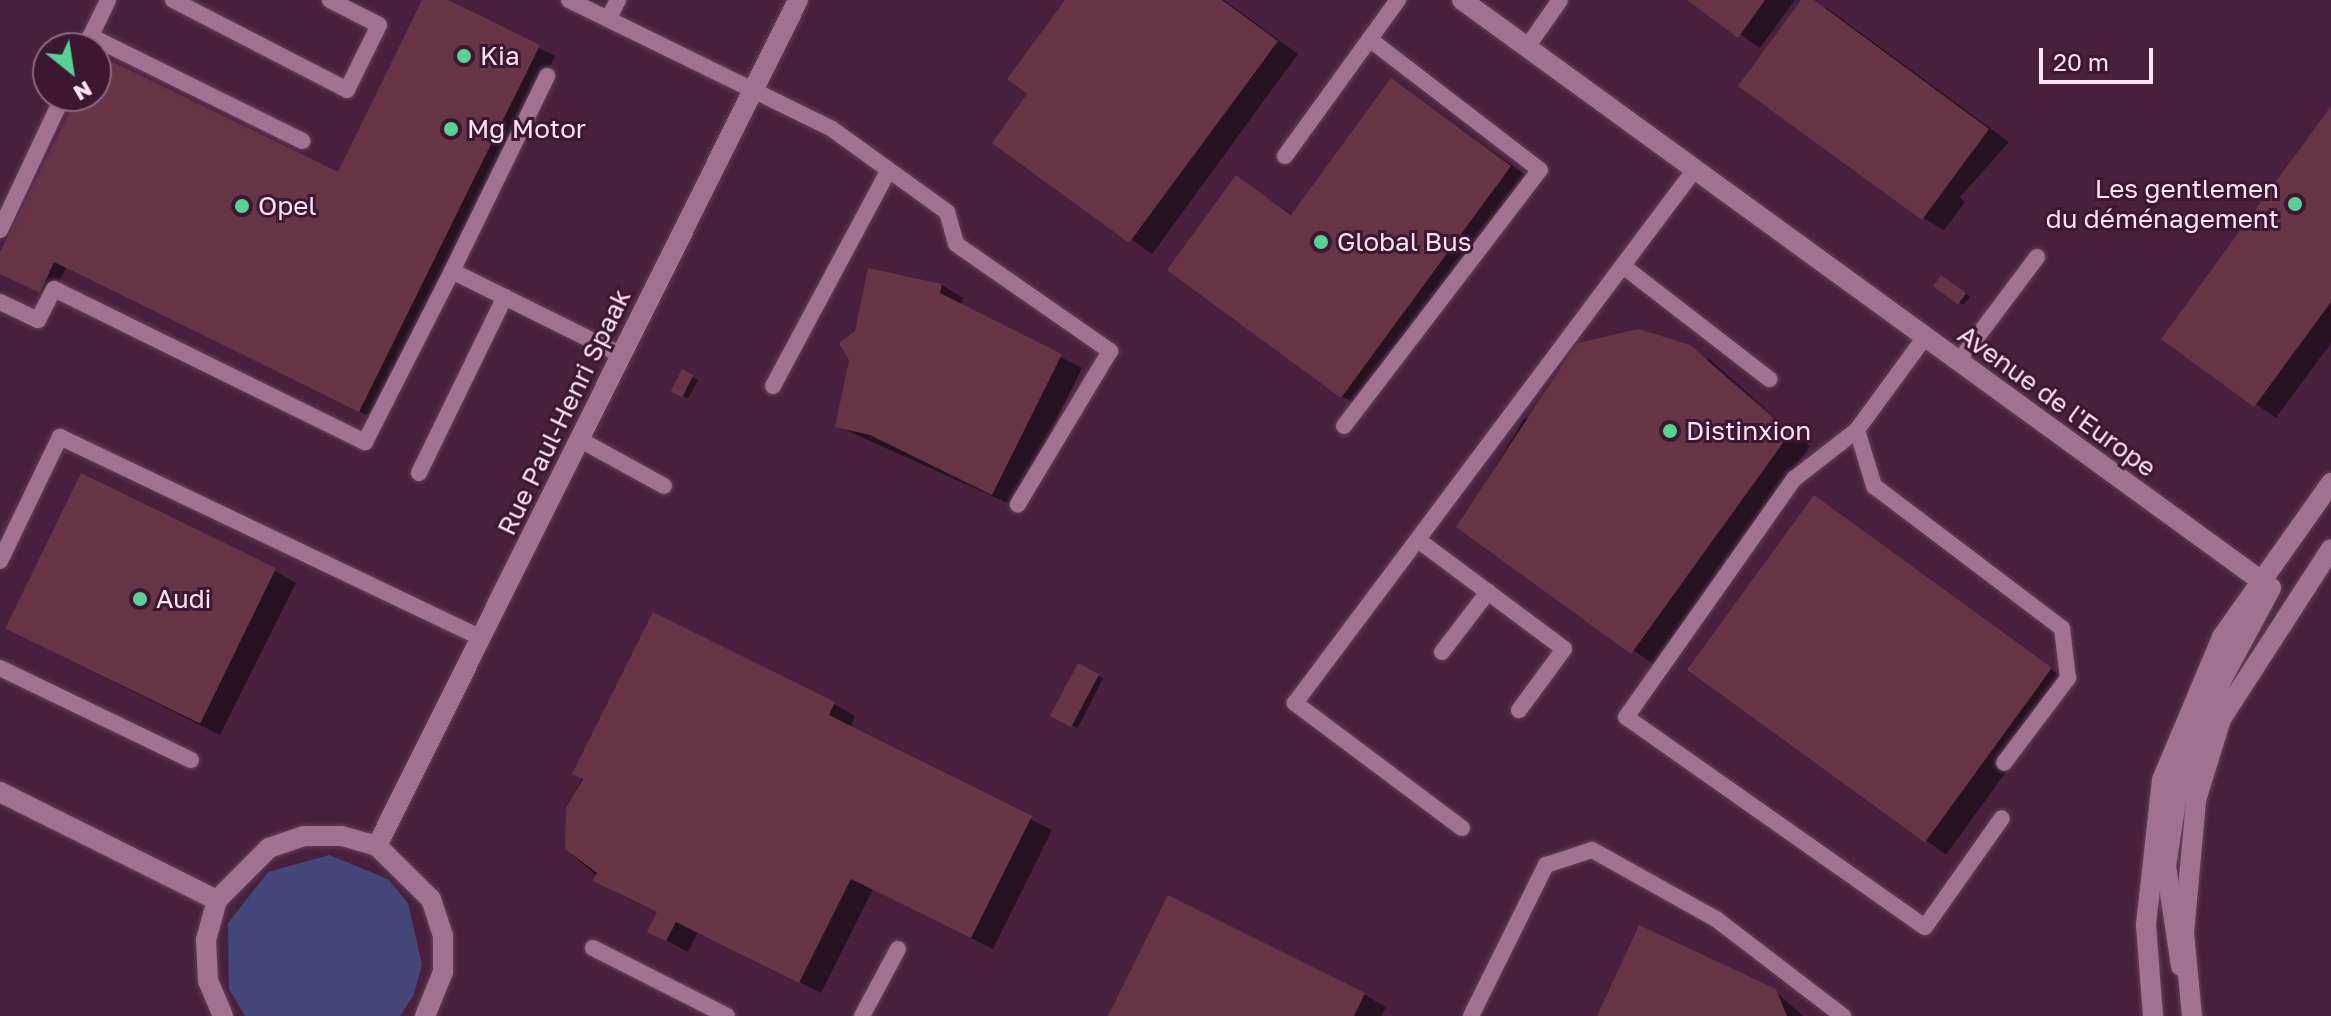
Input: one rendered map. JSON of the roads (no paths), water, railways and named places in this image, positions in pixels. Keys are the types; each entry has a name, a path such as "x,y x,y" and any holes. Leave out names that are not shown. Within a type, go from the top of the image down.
{"street":[{"name":"Rue Paul-Henri Spaak","path":"377,846 798,0"},
{"name":"Avenue de l'Europe","path":"1462,0 2259,579"},
{"path":"2153,1016 2146,925 2162,780 2222,637 2259,579 2331,483"},
{"path":"2190,1007 2188,864 2196,800 2221,719 2331,549"},
{"path":"2190,1007 2166,866 2177,795 2222,679 2265,610 2271,588 2259,579"},
{"path":"0,792 217,900"},
{"path":"223,1016 208,981 206,940 217,900 239,870 281,844 342,836 377,846 408,869 431,899 443,935 443,972 435,1013"}],"lane":[{"path":"93,32 108,0"},
{"path":"173,0 347,90 379,25 330,0"},
{"path":"569,0 832,129 947,212 956,244 1110,351 1018,504"},
{"path":"608,19 618,0"},
{"path":"1285,156 1398,0"},
{"path":"1527,47 1560,0"},
{"path":"1344,426 1540,170 1369,39"},
{"path":"112,53 302,141"},
{"path":"0,302 38,320 54,289 365,442 547,76"},
{"path":"0,230 55,112"},
{"path":"1462,828 1295,703 1695,169"},
{"path":"773,386 889,170"},
{"path":"1959,361 2037,257"},
{"path":"1623,266 1769,379"},
{"path":"452,271 621,355"},
{"path":"419,473 505,297"},
{"path":"1925,337 1857,430 1794,479 1626,717 1925,927 2002,818"},
{"path":"1857,430 1874,486 2062,628 2068,678 2004,763"},
{"path":"0,561 60,437 481,638"},
{"path":"579,439 664,486"},
{"path":"1418,540 1564,649 1519,710"},
{"path":"1442,652 1488,592"},
{"path":"0,668 191,760"},
{"path":"1471,1016 1546,865 1592,850 1716,919 1843,1016"},
{"path":"593,948 727,1016"},
{"path":"862,1016 898,949"}],"place":[{"name":"Kia","path":"464,56"},
{"name":"Mg Motor","path":"451,129"},
{"name":"Les gentlemen du déménagement","path":"2295,204"},
{"name":"Opel","path":"242,206"},
{"name":"Global Bus","path":"1321,242"},
{"name":"Distinxion","path":"1670,431"},
{"name":"Audi","path":"140,599"}]}
